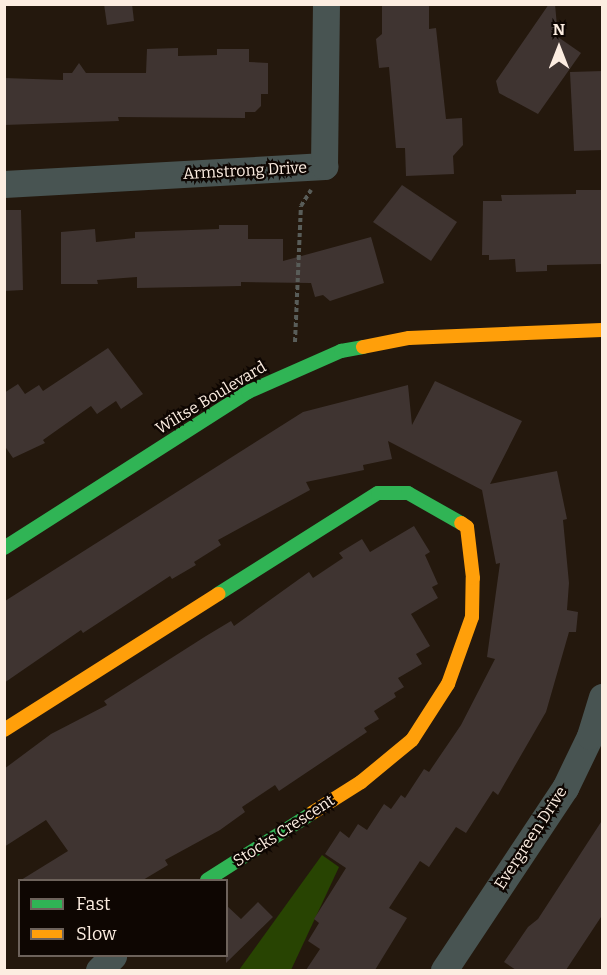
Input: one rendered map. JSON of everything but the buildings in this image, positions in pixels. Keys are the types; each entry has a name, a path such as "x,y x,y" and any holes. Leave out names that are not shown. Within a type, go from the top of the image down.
{"street":[{"name":"Armstrong Drive","path":"4,184 324,166 326,4"},
{"name":"Wiltse Boulevard","path":"4,548 248,392 294,369 341,351 409,338 603,330"},
{"name":"Stocks Crescent","path":"4,730 378,493 408,493 467,527 473,578 472,617 448,684 412,740 361,782 209,879"},
{"name":"Evergreen Drive","path":"444,970 565,788 590,736 603,697"},
{"path":"99,970 112,957"}],"path":[{"path":"294,369 302,206 324,166"}],"green space":[{"path":"322,855 339,867 291,970 239,970"}],"traffic: fast":[{"path":"4,548 248,392 341,351 363,347"},
{"path":"218,594 378,493 408,493 461,523"},
{"path":"209,879 312,813"}],"traffic: slow":[{"path":"363,347 409,338 602,330"},
{"path":"312,813 361,782 412,740 448,684 472,617 473,578 467,527 461,523"},
{"path":"4,730 218,594"}]}
